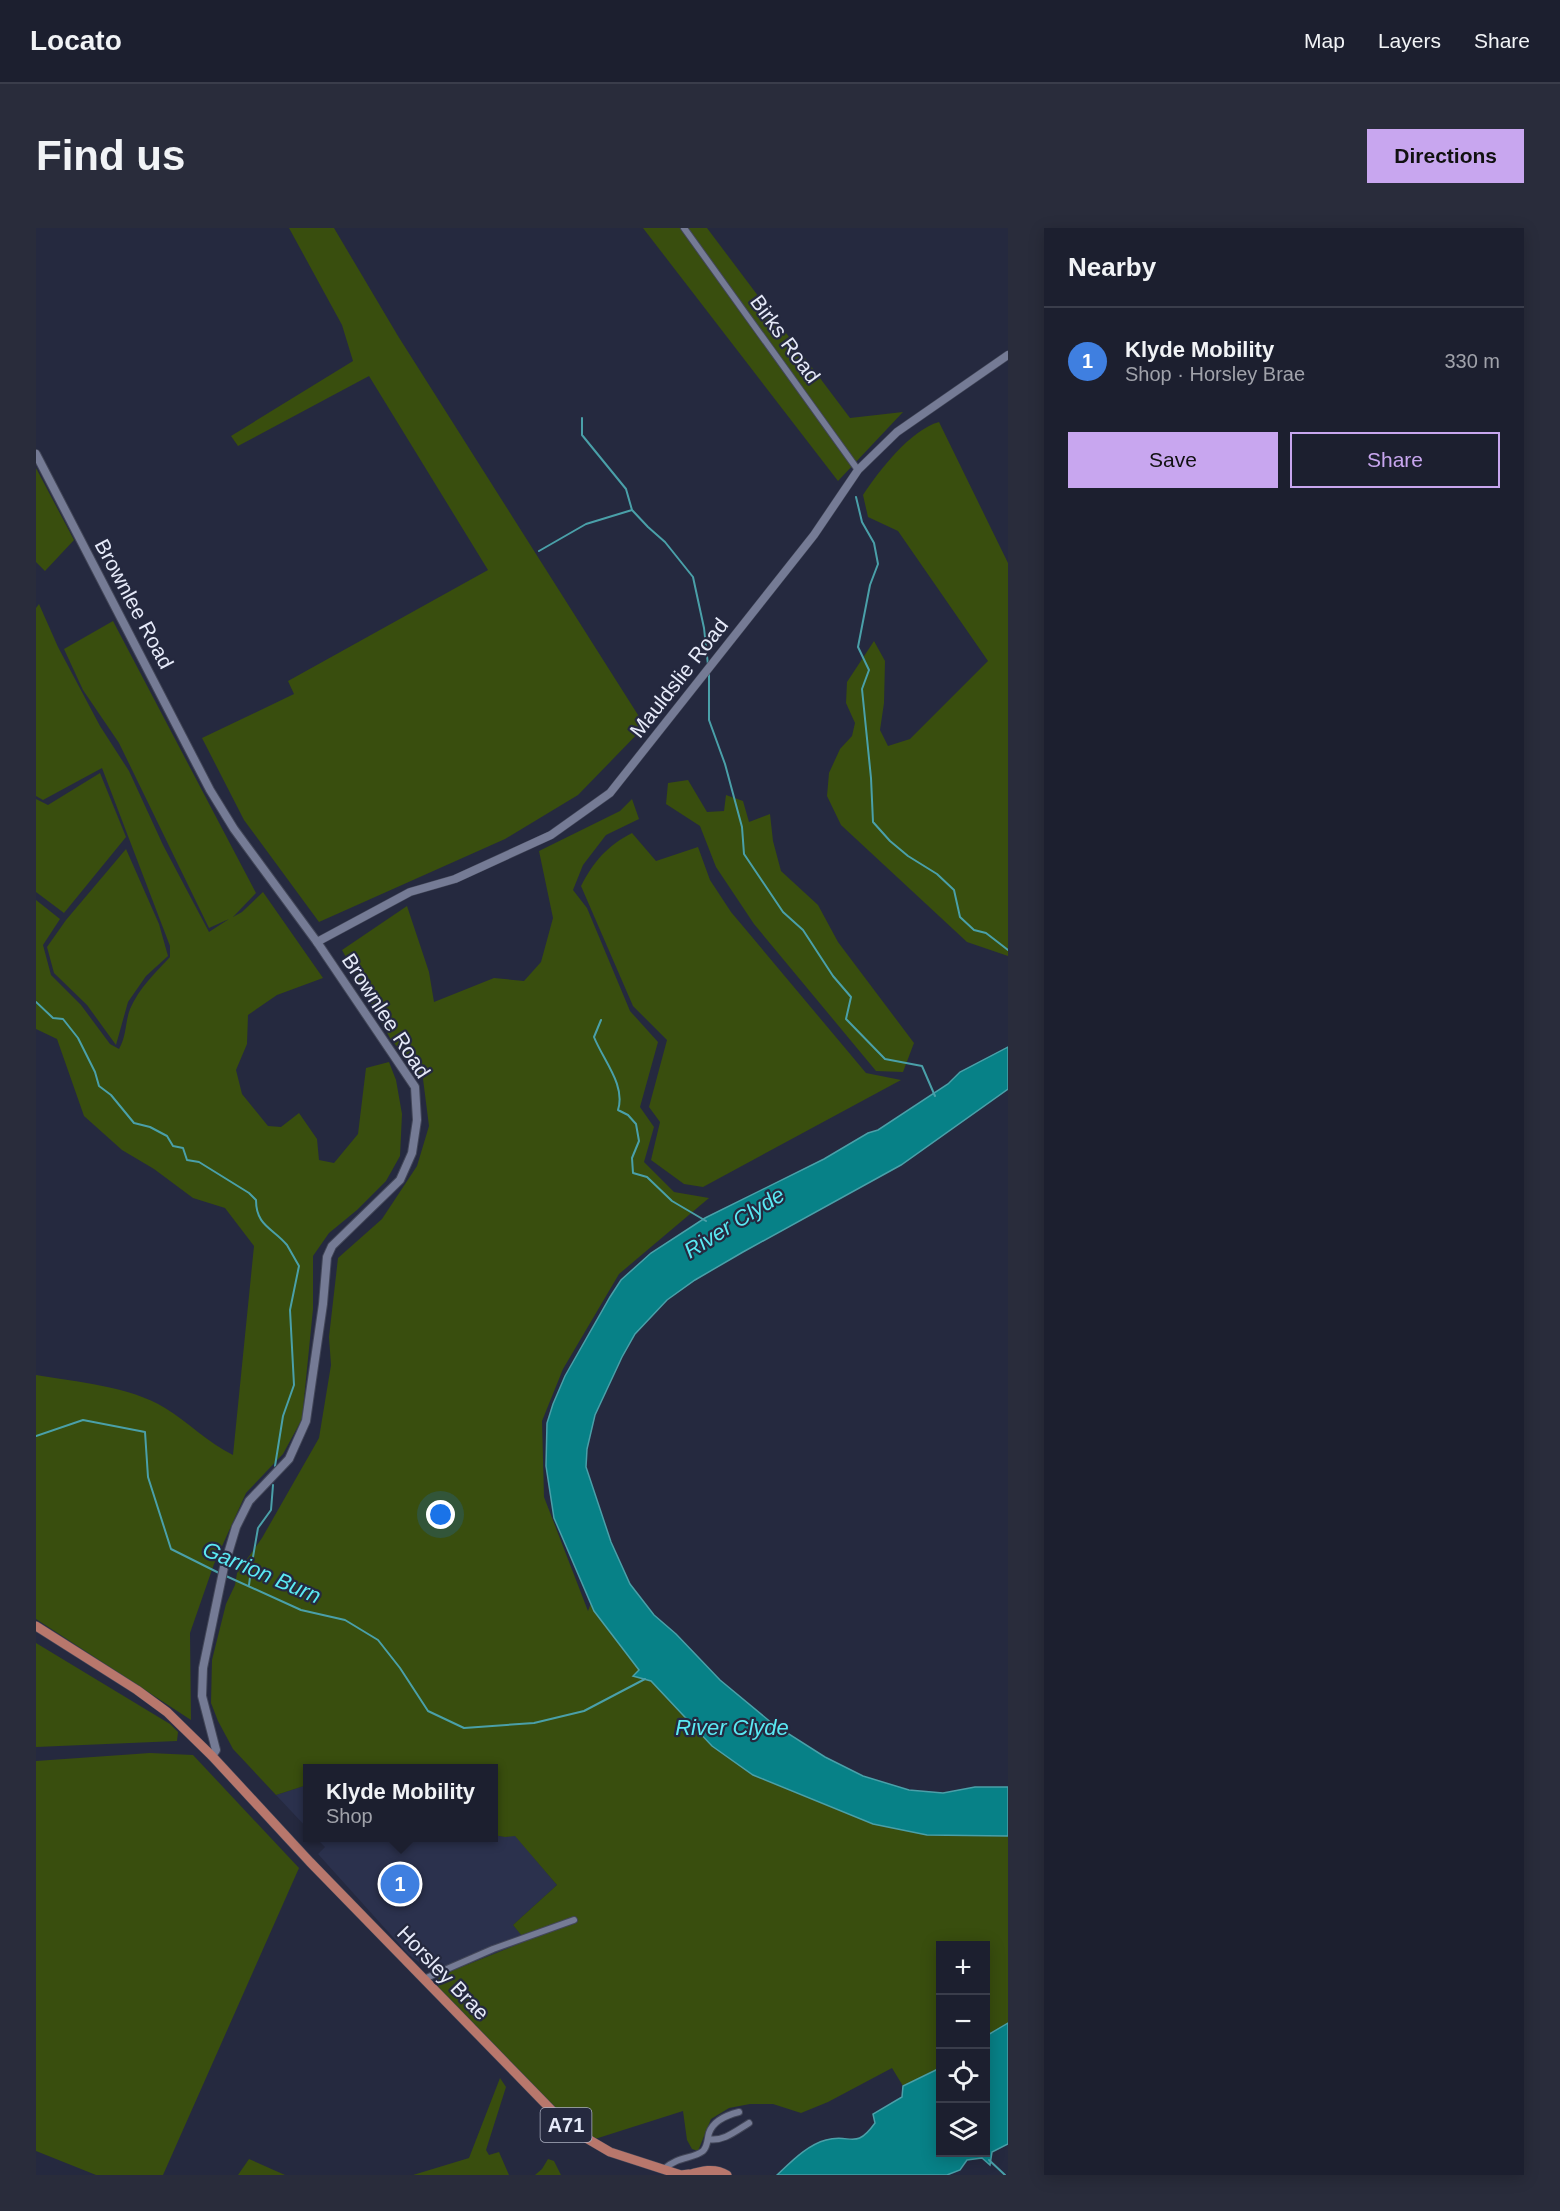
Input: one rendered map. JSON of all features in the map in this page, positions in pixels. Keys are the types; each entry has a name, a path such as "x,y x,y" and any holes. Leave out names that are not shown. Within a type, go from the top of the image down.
{"main road":[{"name":"Brownlee Road","path":"36,454 210,790 234,829 317,942 415,1087 417,1120 412,1153 400,1180 332,1246 327,1257 323,1304 306,1421 289,1459 249,1502 236,1527 224,1567 203,1668 202,1696 216,1750 212,1756"},
{"name":"Horsley Brae","path":"36,1626 137,1690 167,1712 569,2128 610,2152 645,2163 662,2172 688,2175"},
{"name":"A71","path":"688,2175 707,2170 727,2175"}],"street":[{"name":"Birks Road","path":"684,228 858,470"},
{"name":"Mauldslie Road","path":"317,942 410,892 455,879 551,835 610,793 814,535 858,470 897,432 1008,355"},
{"path":"424,1979 493,1949 574,1920"},
{"path":"662,2172 673,2161 701,2152 706,2147 712,2128 720,2119 739,2112"},
{"path":"708,2139 723,2138 749,2123"}],"shaded area":[{"path":"289,228 334,228 398,336 645,726 578,795 505,839 319,922 244,820 202,738 294,694 288,681 488,570 369,376 238,446 231,436 353,361 342,325"},
{"path":"643,228 707,228 850,418 903,412 838,481"},
{"path":"939,422 1008,563 1008,956 967,942 841,825 827,796 829,773 840,749 852,736 855,723 846,703 847,682 874,641 885,661 884,703 880,730 888,746 910,739 988,661 898,531 868,517 863,495 886,463 906,442 928,426"},
{"path":"36,468 74,540 45,571 36,562"},
{"path":"39,604 58,647 100,726 129,771 163,845 209,932 229,919 209,928 119,743 83,690 64,649 113,621 256,893 233,917 242,912 263,892 323,978 277,995 248,1015 247,1044 236,1070 242,1094 268,1126 281,1127 299,1113 317,1139 319,1160 334,1163 358,1134 366,1068 389,1062 396,1080 402,1114 400,1156 386,1181 357,1210 329,1233 313,1256 313,1309 302,1419 283,1454 246,1493 214,1564 190,1633 191,1720 36,1619 36,1375 102,1386 151,1401 165,1408 215,1445 233,1455 254,1246 225,1208 193,1198 154,1169 122,1150 84,1116 57,1039 36,1029 36,900 60,919 43,945 51,975 81,1005 110,1044 119,1049 128,1014 134,1001 148,981 170,957 170,946 102,768 43,800 36,796 36,608"},
{"path":"100,773 126,837 64,913 36,892 36,799 48,805"},
{"path":"688,780 707,812 724,811 726,795 743,801 749,822 770,814 773,841 781,871 818,905 838,942 914,1043 903,1072 876,1071 754,924 716,867 700,826 666,804 668,783"},
{"path":"632,799 639,819 606,835 583,865 573,890 587,908 630,1011 658,1042 640,1107 654,1127 644,1162 674,1192 709,1198 619,1274 563,1369 542,1421 544,1497 588,1611 591,1603 594,1611 639,1670 634,1676 651,1681 712,1746 753,1775 873,1824 968,1835 1008,1836 1008,2023 990,2034 990,1941 936,1941 936,2070 903,2086 892,2068 828,2102 801,2113 773,2104 750,2104 729,2108 711,2119 698,2151 692,2149 687,2140 683,2111 595,2139 588,2136 560,2115 441,1992 437,1984 439,1976 526,1941 513,1925 557,1885 515,1836 498,1836 498,1764 303,1764 303,1786 276,1795 233,1749 211,1703 212,1660 226,1604 235,1585 237,1573 262,1538 319,1438 331,1365 329,1337 338,1258 382,1219 417,1166 429,1126 423,1079 390,1038 342,950 407,906 429,972 434,1002 494,978 524,981 541,962 553,918 539,851 620,811"},
{"path":"632,833 656,861 698,847 710,880 731,912 866,1073 901,1080 703,1187 684,1184 651,1160 660,1122 649,1107 667,1040 633,1006 581,886 602,855 615,843"},
{"path":"126,849 159,924 168,956 146,976 128,1002 116,1045 87,1005 54,973 47,947 66,920"},
{"path":"36,1643 170,1724 178,1732 177,1741 36,1747"},
{"path":"150,1753 193,1755 299,1868 163,2175 96,2175 36,2151 36,1761"},
{"path":"303,1786 303,1824 276,1795"},
{"path":"515,1835 557,1885 513,1925 527,1941 439,1976 435,1967 426,1967 409,1955 318,1854 325,1847 320,1842 498,1842 498,1836"},
{"path":"500,2078 506,2087 486,2150 489,2155 499,2152 509,2175 413,2175 469,2158"},
{"path":"249,2159 285,2175 238,2175"},
{"path":"548,2159 554,2161 561,2175 535,2175 542,2169"}],"water":[{"name":"River Clyde","path":"1008,1047 1008,1089 901,1165 743,1252 695,1280 667,1300 635,1334 622,1357 595,1415 587,1449 586,1467 611,1542 630,1584 654,1615 676,1634 720,1680 773,1724 825,1757 863,1776 909,1790 943,1793 975,1787 1008,1787 1008,1836 927,1835 873,1824 753,1775 712,1746 651,1681 633,1676 639,1670 594,1611 554,1518 546,1466 547,1423 565,1376 610,1297 621,1280 651,1253 705,1218 824,1159 868,1133 878,1130 948,1084 960,1072"},
{"path":"1008,2023 1008,2144 992,2152 990,2165 982,2158 967,2160 960,2170 947,2175 777,2175 800,2154 819,2142 834,2138 857,2139 862,2136 875,2123 873,2114 902,2097 903,2086 936,2070 936,2157 990,2157 990,2034"}],"waterway":[{"path":"582,418 582,435 626,489 632,510 665,542 693,577 704,628 708,665"},
{"path":"856,497 862,522 874,543 878,564 870,585 858,647 869,670 862,689 873,822 890,841 908,856 937,874 954,890 960,917 974,930 986,933 1008,950"},
{"path":"539,551 586,524 632,510"},
{"path":"709,673 709,720 725,764 742,827 744,854 783,912 803,930 833,976 851,997 846,1019 885,1059 922,1066 935,1096"},
{"path":"36,1002 53,1018 63,1019 78,1038 95,1072 99,1086 111,1095 134,1123 150,1127 167,1136 173,1146 183,1148 187,1160 199,1162 249,1193 256,1200 262,1221 287,1245 299,1266 290,1310 294,1385 283,1416 275,1466"},
{"path":"601,1020 594,1037 619,1091 618,1110 628,1115 636,1124 639,1141 632,1158 633,1173 647,1177 672,1201 706,1221"},
{"name":"Garrion Burn","path":"36,1436 83,1420 145,1432 148,1477 171,1549 221,1574"},
{"path":"253,1557 258,1528 271,1510 273,1485"},
{"path":"249,1585 252,1562"},
{"name":"Garrion Burn","path":"226,1576 301,1610 345,1620 378,1640 400,1668 428,1711 464,1728 534,1723 584,1711 645,1679"},
{"path":"989,2160 1005,2175"}],"place":[{"name":"Klyde Mobility","path":"400,1884"}]}
